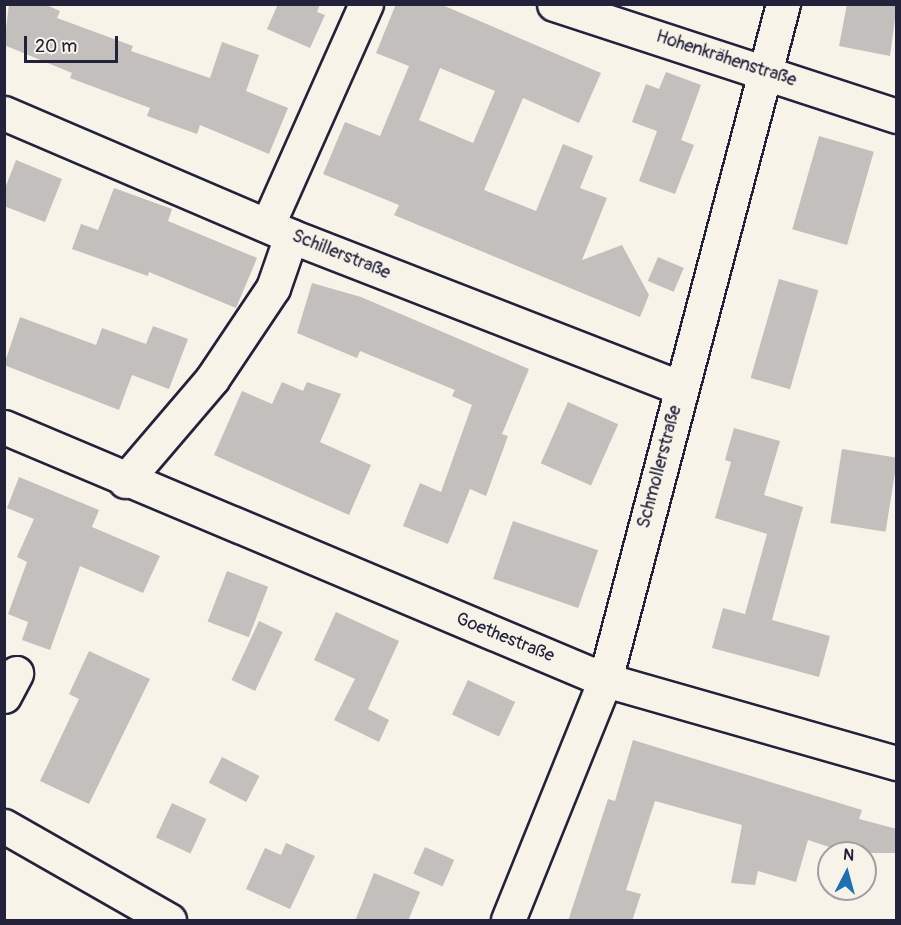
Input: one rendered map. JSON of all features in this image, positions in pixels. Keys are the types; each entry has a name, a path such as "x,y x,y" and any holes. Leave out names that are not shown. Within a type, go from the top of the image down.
{"street":[{"path":"125,481 212,379 273,288 280,230 366,4"},
{"name":"Hohenkrähenstraße","path":"554,4 897,116"},
{"name":"Schmollerstraße","path":"508,921 605,680 681,388 768,72 783,4"},
{"name":"Schillerstraße","path":"4,113 280,230 681,388"},
{"name":"Goethestraße","path":"4,427 125,481 605,680 897,763"},
{"path":"4,826 128,910 169,921"}],"building":[{"path":"9,4 44,4 60,11 57,18 133,46 131,51 210,78 222,42 259,55 246,91 288,108 269,154 200,125 197,134 147,116 150,108 70,78 72,73 4,45"},
{"path":"278,4 320,4 317,12 325,15 310,48 267,29"},
{"path":"396,4 440,4 601,73 579,123 523,98 484,190 536,211 563,144 593,156 580,188 607,198 582,260 622,245 649,295 640,317 394,215 399,205 323,174 345,122 380,136 409,66 376,53","holes":["440,68 495,91 473,143 419,120"]},
{"path":"847,4 897,4 890,56 839,46"},
{"path":"666,72 701,85 681,140 694,145 675,194 639,181 657,131 632,122 646,84 659,89"},
{"path":"819,136 874,152 847,245 792,229"},
{"path":"16,160 62,179 45,222 4,206 4,191"},
{"path":"114,188 172,209 168,221 257,258 236,308 149,272 148,276 72,249 81,224 98,230"},
{"path":"658,257 684,268 674,292 648,281"},
{"path":"779,279 818,290 790,389 751,378"},
{"path":"312,283 361,297 529,369 502,434 508,436 486,496 470,489 448,544 403,526 420,483 441,492 472,405 452,396 455,390 360,351 357,358 297,333"},
{"path":"20,317 96,345 102,328 146,344 153,326 188,339 169,389 132,375 119,410 4,365"},
{"path":"282,382 303,391 307,382 341,394 320,442 371,465 349,515 214,455 242,391 272,404"},
{"path":"568,402 618,424 591,486 541,463"},
{"path":"734,428 780,441 764,495 803,507 772,620 830,636 819,677 712,648 723,608 745,614 767,534 715,518 731,462 725,460"},
{"path":"842,449 896,458 886,532 830,523"},
{"path":"19,477 99,510 92,527 160,556 143,593 80,566 50,650 22,640 28,622 8,614 27,562 17,557 34,519 7,508"},
{"path":"513,521 598,550 578,608 493,579"},
{"path":"227,571 268,587 249,637 208,621"},
{"path":"336,612 399,641 368,709 389,720 379,742 334,720 355,679 314,660"},
{"path":"259,621 283,632 255,691 232,680"},
{"path":"89,651 150,679 89,804 40,781 79,699 69,694"},
{"path":"468,680 515,702 499,736 452,714"},
{"path":"633,740 862,810 859,819 897,829 897,853 877,853 877,841 817,841 817,843 808,840 796,882 758,871 755,885 731,883 742,825 655,801 626,890 641,894 632,921 568,921 608,799 615,801"},
{"path":"222,757 259,776 246,802 209,783"},
{"path":"172,803 206,819 190,853 156,837"},
{"path":"286,843 315,856 290,909 246,889 265,848 281,855"},
{"path":"425,847 454,860 442,887 413,873"},
{"path":"374,873 420,892 408,921 355,921"}]}
